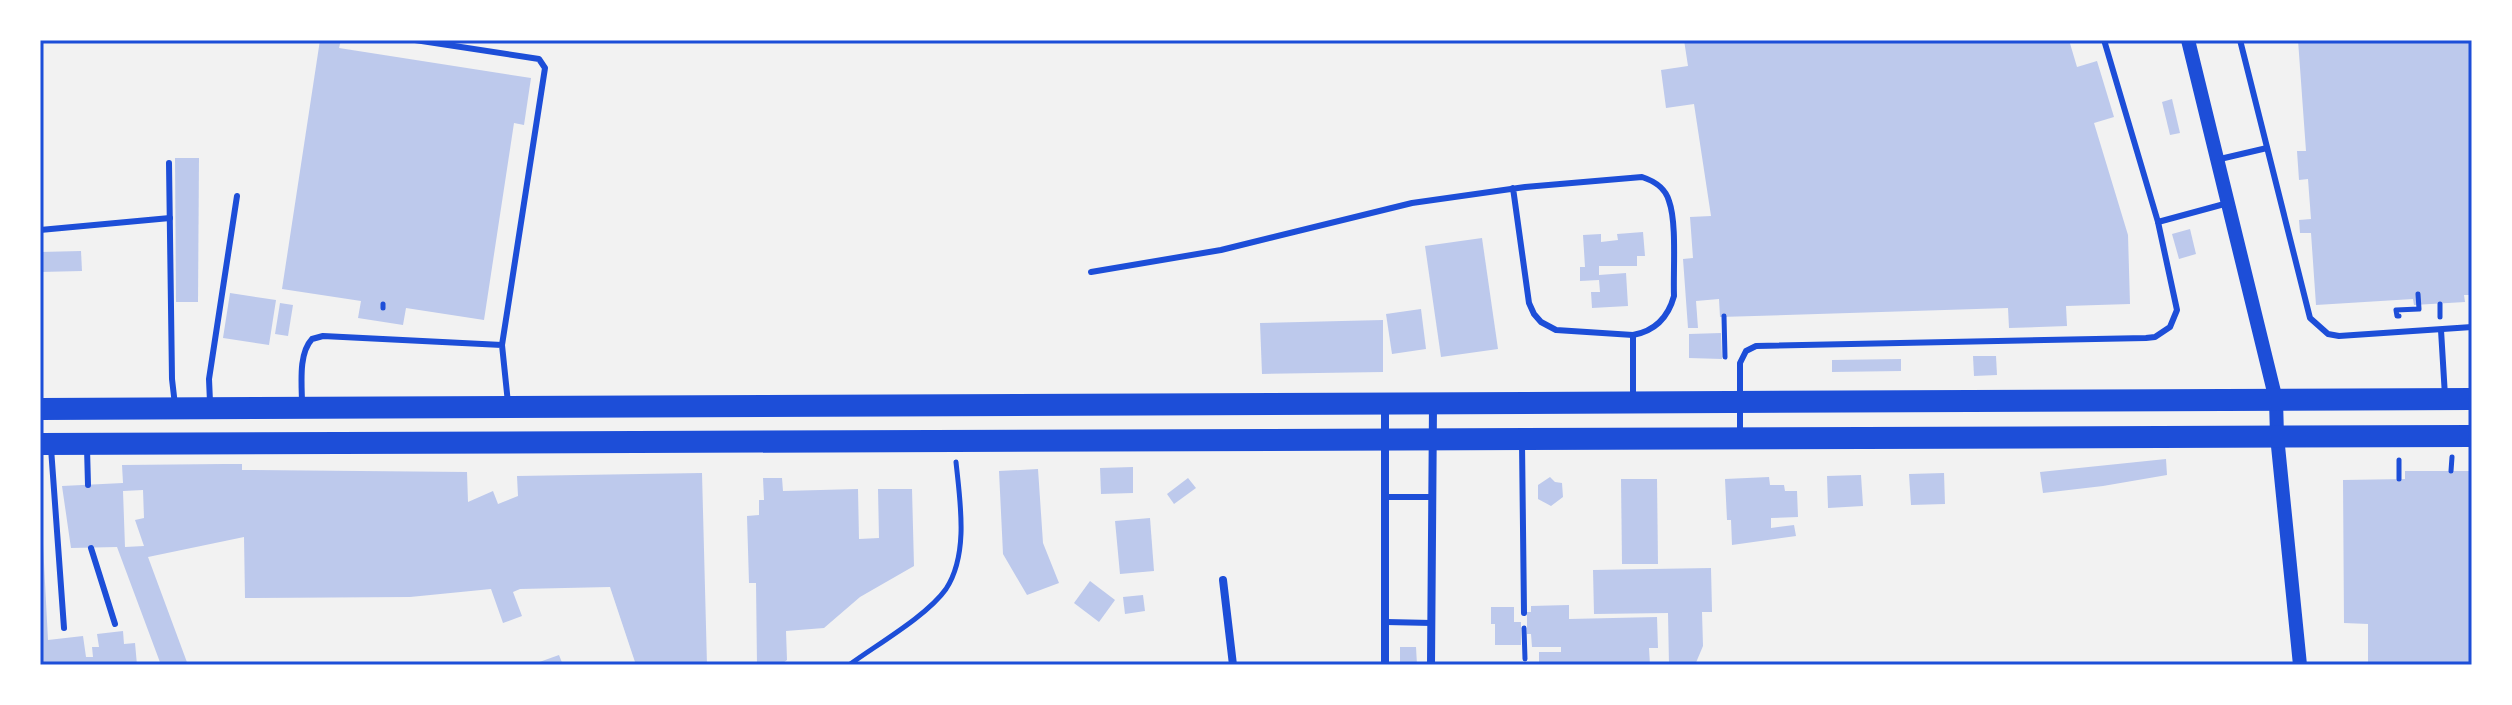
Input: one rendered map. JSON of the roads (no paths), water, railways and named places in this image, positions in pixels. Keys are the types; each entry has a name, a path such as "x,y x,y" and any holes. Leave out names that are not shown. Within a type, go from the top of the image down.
{"highway":[{"path":"40,409 2472,399"},
{"path":"259,408 260,443"},
{"path":"45,444 2472,436"}],"street":[{"path":"2188,40 2276,400 2300,665"},
{"path":"1385,402 1385,665"},
{"path":"1431,665 1433,402"},
{"path":"1223,580 1233,665"}],"lane":[{"path":"415,40 534,58 545,68 502,345 508,407"},
{"path":"1740,438 1740,363 1746,351 1756,346 2155,337 2170,327 2177,310 2158,222 2104,40"},
{"path":"2240,40 2310,318 2328,334 2339,336 2472,327"},
{"path":"2217,160 2267,148"},
{"path":"169,163 175,409"},
{"path":"1091,272 1221,250 1412,203 1513,188 1642,177 1659,185 1671,210 1674,296 1660,323 1633,335 1556,330 1541,322 1529,303 1513,188"},
{"path":"210,408 209,379 237,196"},
{"path":"2158,222 2228,203"},
{"path":"40,230 170,218"},
{"path":"2441,330 2445,399"},
{"path":"1633,335 1633,401"},
{"path":"303,408 305,350 317,336 502,345"},
{"path":"1522,439 1524,613"},
{"path":"45,444 64,628"},
{"path":"87,444 88,485"},
{"path":"1386,497 1433,497"},
{"path":"91,548 115,624"},
{"path":"1386,622 1432,623"}]}
